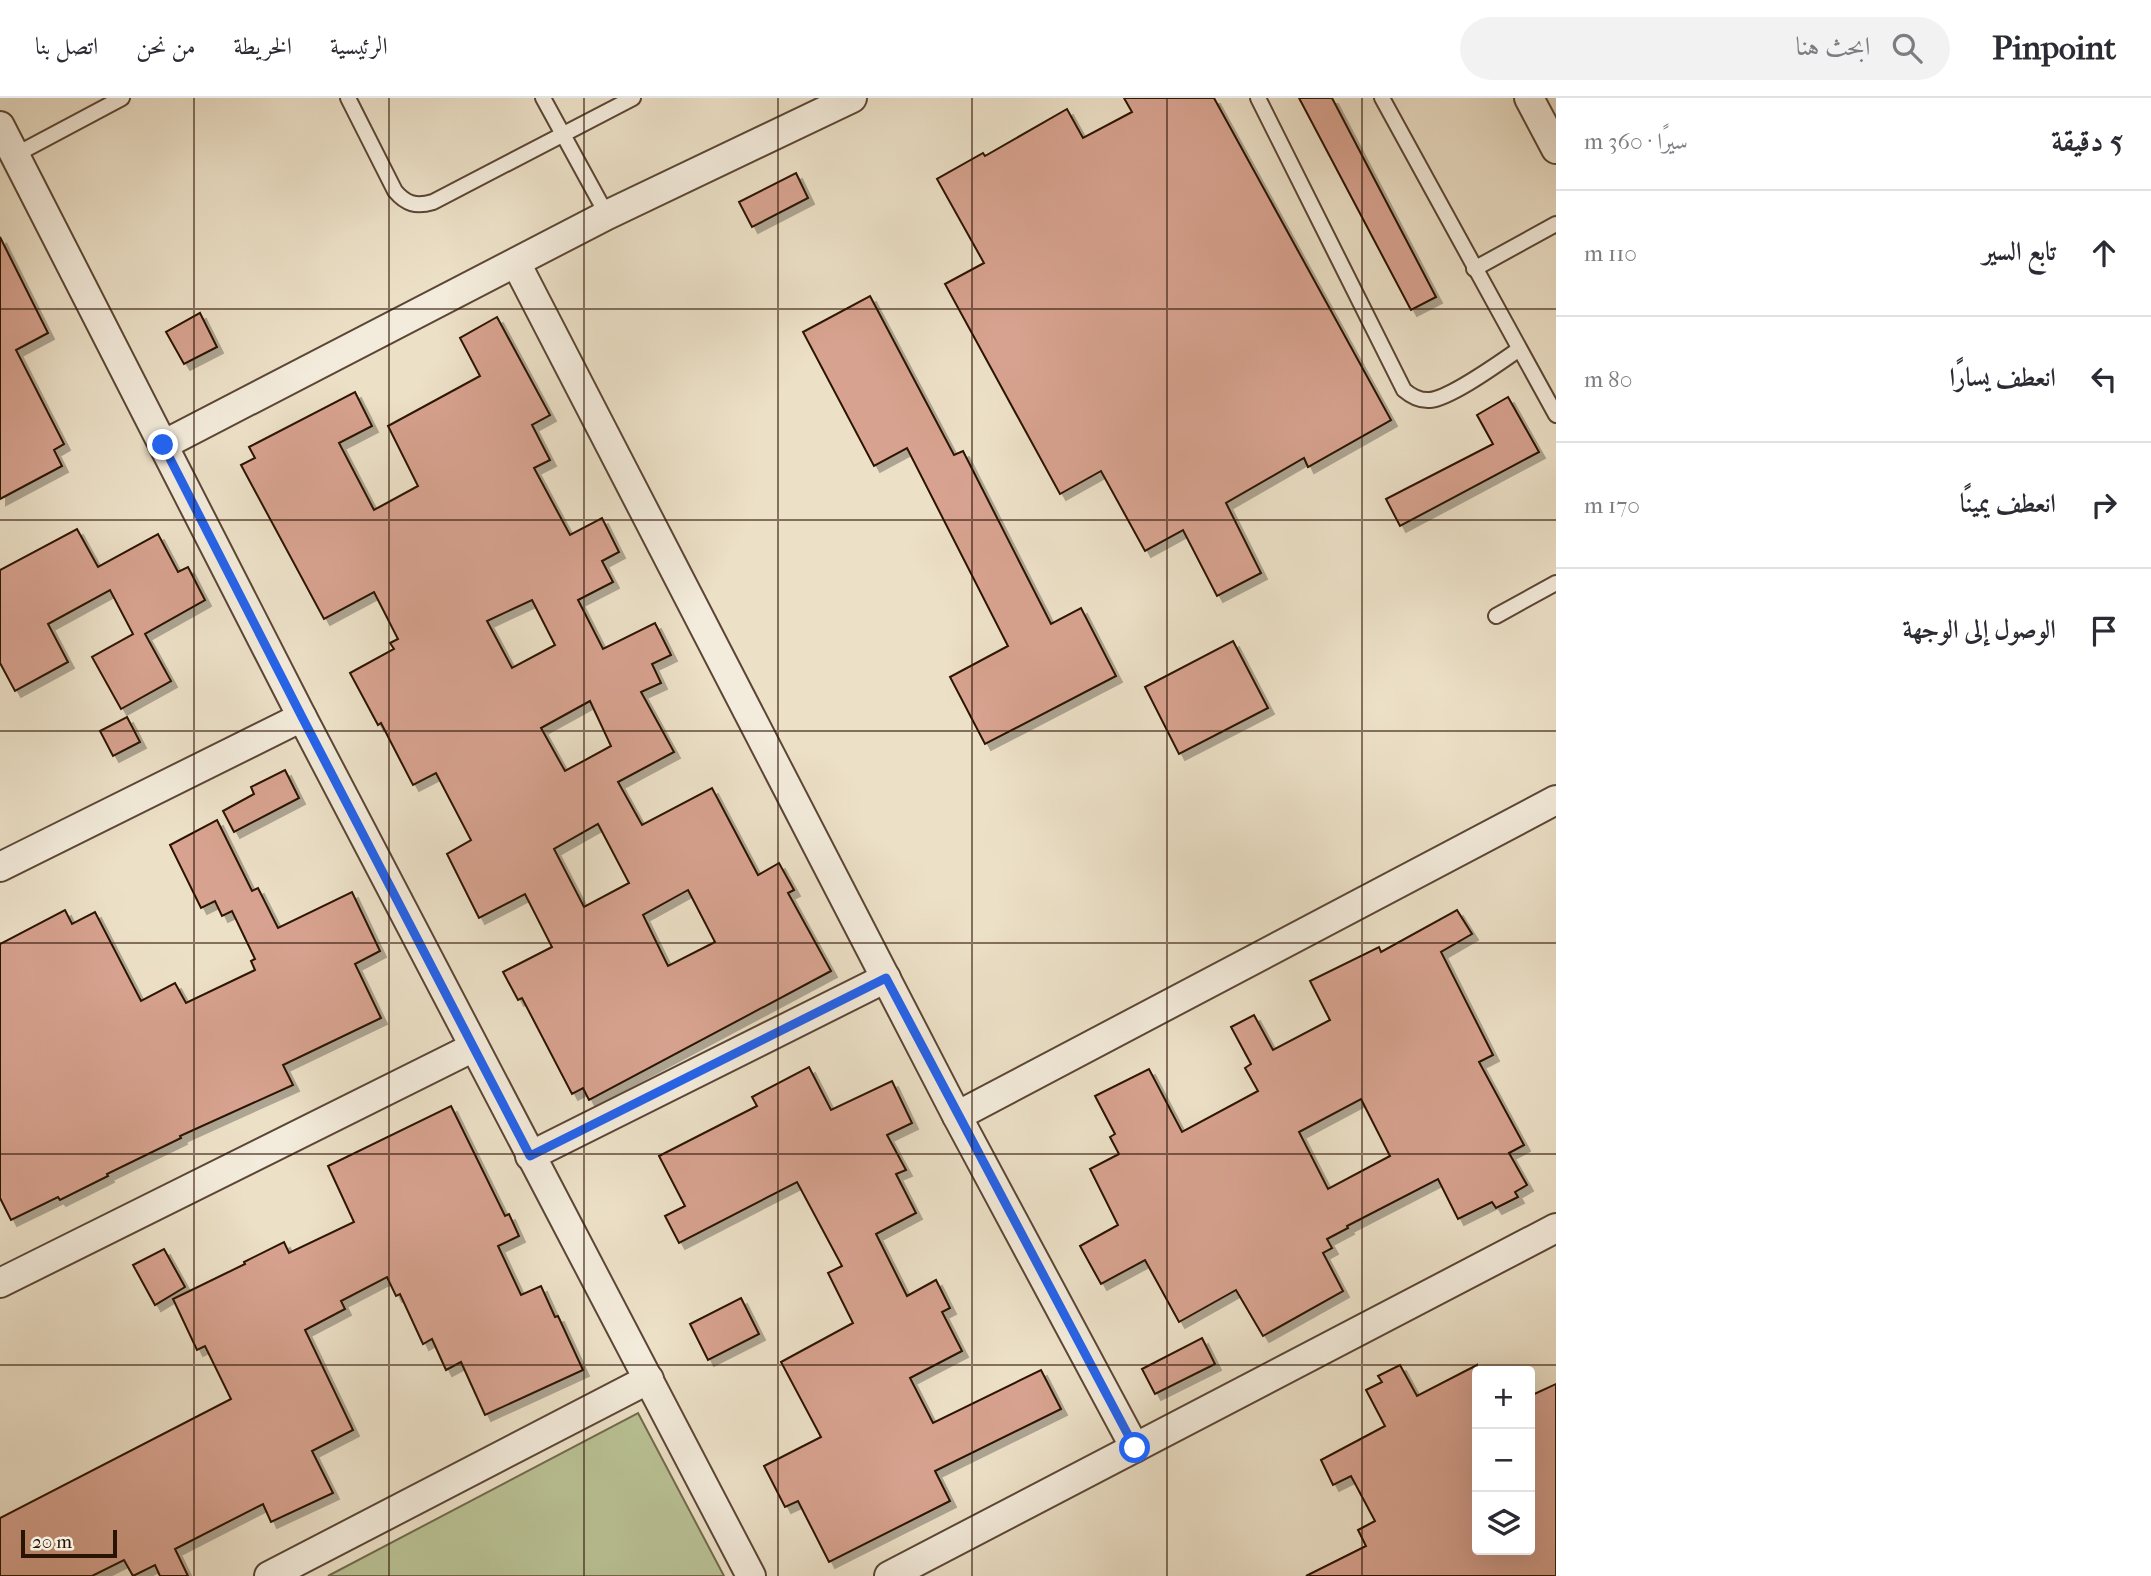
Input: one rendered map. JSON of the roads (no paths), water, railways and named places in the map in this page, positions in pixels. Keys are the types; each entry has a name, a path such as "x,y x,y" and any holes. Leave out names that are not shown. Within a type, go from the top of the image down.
{"street":[{"path":"163,445 607,215 852,98"},
{"path":"1529,98 1556,149"},
{"path":"0,126 302,717 751,1576"},
{"path":"516,263 957,1116 1135,1448"},
{"path":"0,867 302,717"},
{"path":"957,1116 1556,800"},
{"path":"530,1156 886,978"},
{"path":"0,1283 474,1046"},
{"path":"889,1576 1556,1228"},
{"path":"272,1575 649,1379"}],"lane":[{"path":"15,155 122,98"},
{"path":"348,98 395,191 411,204 422,205 433,202 633,98"},
{"path":"543,98 607,215"},
{"path":"1258,98 1404,390 1422,400 1432,400 1483,374 1518,350"},
{"path":"1382,98 1556,415"},
{"path":"1474,269 1556,224"},
{"path":"1496,616 1556,583"}]}
